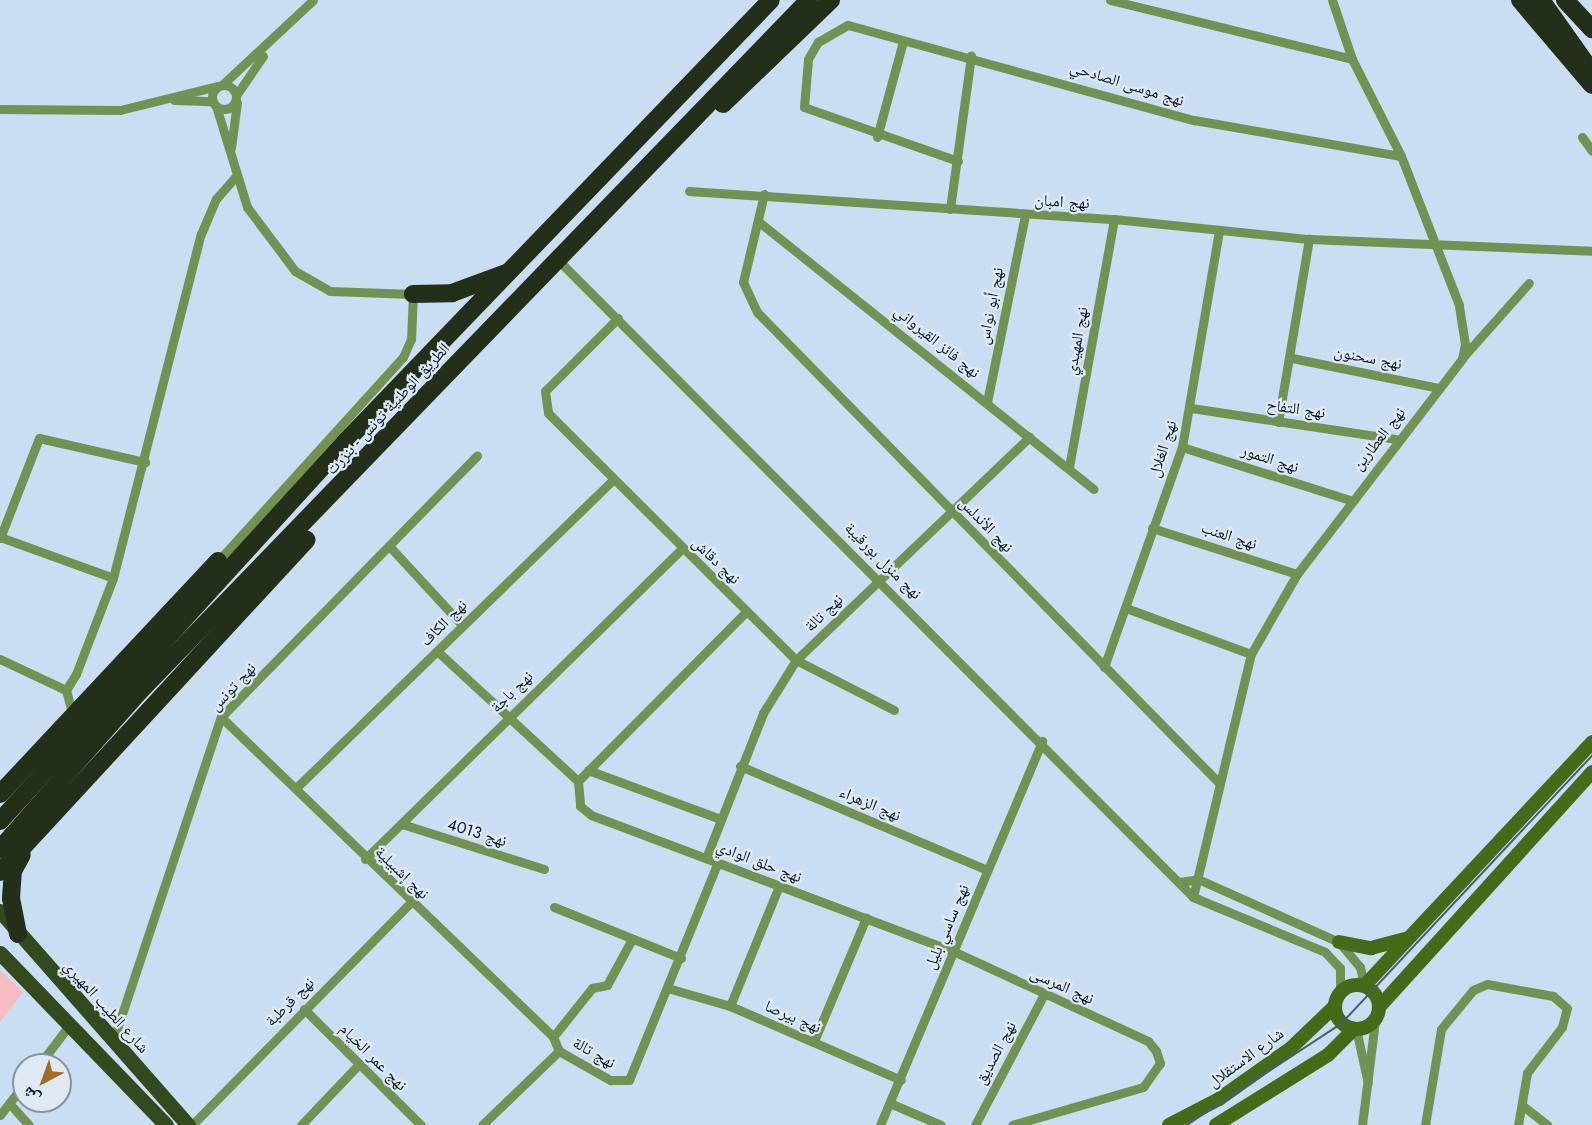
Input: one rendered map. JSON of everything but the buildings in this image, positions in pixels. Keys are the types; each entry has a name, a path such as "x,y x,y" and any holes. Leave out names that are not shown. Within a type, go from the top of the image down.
{"highway":[{"name":"الطريق الوطنية تونس - بنزرت","path":"0,849 133,686 346,441 516,268 771,0"},
{"name":"الطريق الوطنية تونس - بنزرت","path":"0,821 133,686 382,443 560,261 809,0"},
{"path":"685,131 718,108 831,0"},
{"path":"1520,0 1592,85"},
{"path":"1541,0 1592,72"},
{"path":"1565,0 1592,26"},
{"path":"1581,0 1592,26"},
{"path":"413,294 466,289 516,268"},
{"path":"0,794 221,558 346,441"},
{"path":"0,872 307,538 382,443"},
{"path":"18,934 13,871 28,844"}],"main road":[{"name":"شارع الطيب المهيري","path":"0,911 188,1125"},
{"path":"0,954 71,1023 166,1125"}],"street":[{"path":"0,109 120,110 221,85 269,46 314,0"},
{"path":"1110,0 1352,59"},
{"path":"1332,0 1352,59 1401,156 1433,244 1459,305 1462,359"},
{"name":"نهج موسى الصادحي","path":"877,137 812,113 801,100 809,55 828,34 848,25 903,41 971,55 1194,120 1401,156"},
{"path":"903,41 877,137 958,161"},
{"path":"162,100 214,103 231,108 269,46"},
{"path":"950,209 971,55"},
{"path":"221,85 237,97"},
{"path":"221,85 214,103 230,150 235,177 260,231 295,271 330,291 413,294 411,339 403,357 221,558"},
{"path":"230,150 237,97"},
{"path":"1582,137 1592,151"},
{"path":"73,717 66,690 113,578 145,462 201,234 216,199 235,177"},
{"name":"نهج امبان","path":"689,191 764,194 1025,215 1114,219 1309,239 1592,251"},
{"path":"759,222 764,194"},
{"name":"نهج أبو نواس","path":"987,402 1025,215"},
{"name":"نهج المهيدي","path":"1069,468 1114,219"},
{"name":"نهج الأندلس","path":"759,222 743,282 757,312 1218,782"},
{"name":"نهج فائز القيرواني","path":"759,222 1093,489"},
{"name":"نهج الغلال","path":"1104,667 1182,447 1191,408 1219,231"},
{"path":"1278,422 1292,358 1309,239"},
{"name":"نهج منزل بورقيبة","path":"560,261 1042,741 1193,897"},
{"name":"نهج العطارين","path":"1193,897 1218,782 1251,654 1297,574 1350,500 1438,388 1529,283"},
{"name":"نهج دقاش","path":"618,318 544,390 542,403 681,549 796,660 894,710"},
{"name":"نهج سحنون","path":"1292,358 1438,388"},
{"name":"نهج التفاح","path":"1191,408 1397,439"},
{"name":"نهج تالة","path":"706,858 718,818 740,766 796,660 1029,437"},
{"path":"113,578 0,538 39,438 145,462"},
{"name":"نهج التمور","path":"1182,447 1350,500"},
{"name":"نهج تونس","path":"113,1041 221,717 391,548 477,456"},
{"name":"نهج الكاف","path":"296,788 613,480"},
{"name":"نهج العنب","path":"1152,528 1297,574"},
{"path":"391,548 462,625"},
{"name":"نهج باجة","path":"365,859 505,719 681,549"},
{"path":"1126,608 1251,654"},
{"path":"437,651 505,719 578,781 746,612"},
{"path":"0,659 66,690"},
{"name":"نهج إشبيلية","path":"221,717 296,788 410,903 553,1037 559,1051"},
{"name":"نهج ساسي بليل","path":"880,1125 892,1104 953,951 1042,741"},
{"path":"1340,993 1364,985 1592,742"},
{"name":"نهج الزهراء","path":"740,766 987,870"},
{"path":"588,770 718,818"},
{"path":"1362,1125 1369,1088 1375,1021 1380,1006 1592,772"},
{"name":"نهج حلق الوادي","path":"578,781 580,806 591,815 953,951"},
{"name":"نهج 4013","path":"402,824 543,869"},
{"name":"نهج تالة","path":"559,1051 610,1080 630,1080 671,989 717,862"},
{"path":"1180,882 1198,879 1339,942 1371,948 1407,939"},
{"path":"730,1006 779,886"},
{"path":"1193,897 1325,952 1340,968 1340,993 1335,1006 1342,1023 1355,1029"},
{"name":"نهج قرطبة","path":"192,1125 410,903"},
{"path":"554,907 681,958"},
{"path":"814,1041 866,918"},
{"path":"553,1037 592,988 607,985 632,939"},
{"path":"1339,942 1360,967 1364,985 1380,1006"},
{"name":"نهج المرسى","path":"953,951 1043,996 1148,1041 1156,1051 1160,1063 1143,1087 1012,1125"},
{"path":"1425,1125 1445,1022 1473,990 1487,984 1562,1001 1566,1021 1531,1064 1518,1125"},
{"name":"نهج بيرصا","path":"671,989 730,1006 901,1080"},
{"name":"نهج الصديق","path":"975,1125 1043,996"},
{"name":"شارع الاستقلال","path":"1169,1125 1219,1099 1290,1048 1335,1006"},
{"name":"نهج عمر الخيام","path":"304,1009 421,1125"},
{"path":"1216,1125 1328,1055 1355,1029 1375,1021"},
{"path":"48,1053 71,1023"},
{"path":"1355,1029 1369,1088"},
{"path":"482,1125 559,1051"},
{"path":"302,1125 359,1064"},
{"path":"0,1115 12,1099"},
{"path":"9,1103 29,1125"},
{"path":"892,1104 941,1125"},
{"path":"1522,1106 1547,1125"}],"shaded area":[{"path":"0,970 23,992 0,1022"}],"tram line":[{"path":"1187,1125 1342,1023 1592,756"}]}
